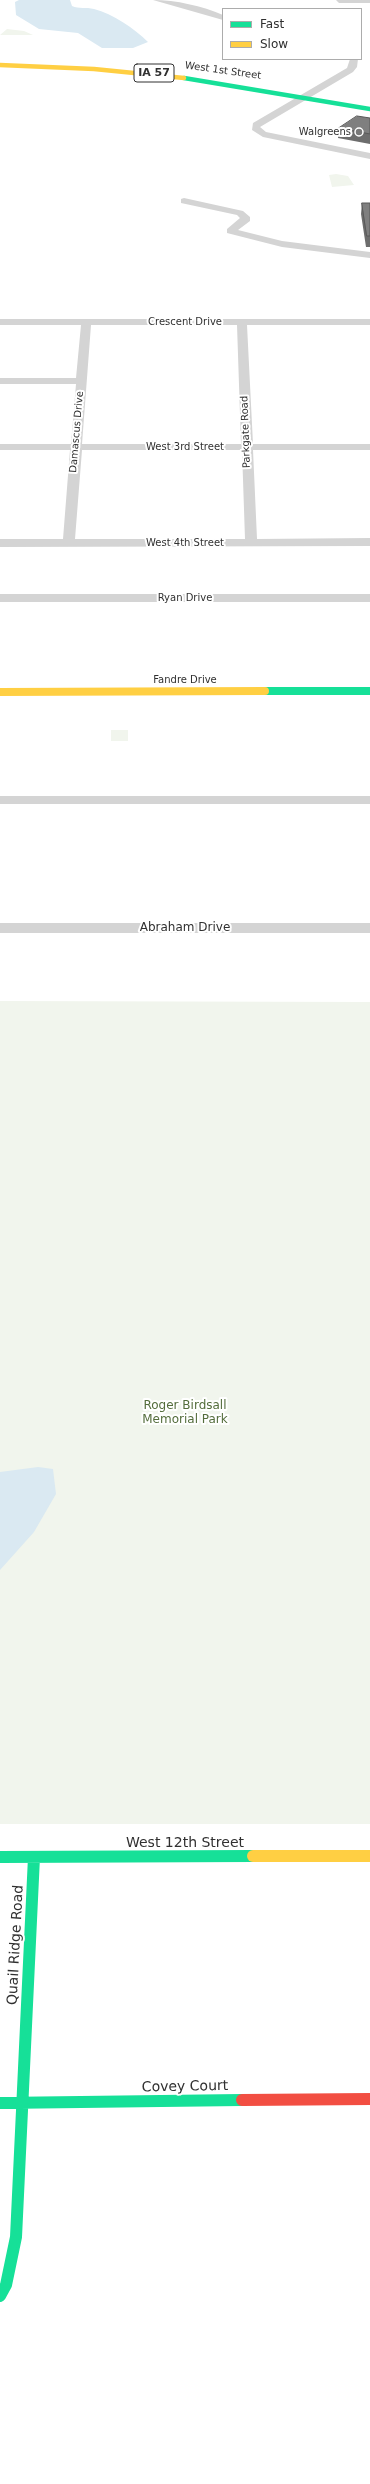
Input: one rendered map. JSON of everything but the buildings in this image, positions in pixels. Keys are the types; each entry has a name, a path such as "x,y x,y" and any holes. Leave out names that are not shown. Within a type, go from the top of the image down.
{"main road":[{"name":"West 1st Street","path":"0,66 150,73 239,84 370,109"},
{"name":"Fandre Drive","path":"0,692 370,691"},
{"name":"West 12th Street","path":"0,1857 370,1856"},
{"name":"Quail Ridge Road","path":"0,2296 6,2285 16,2237 34,1857"},
{"name":"Covey Court","path":"0,2103 370,2099"}],"street":[{"path":"158,0 211,13 222,18"},
{"path":"339,3 370,1"},
{"path":"354,60 353,67 350,70 256,126 256,131 370,156"},
{"path":"184,201 240,214 246,217 245,221 230,231 282,244 370,255"},
{"name":"Crescent Drive","path":"0,322 370,322"},
{"name":"Damascus Drive","path":"69,543 86,322"},
{"name":"Parkgate Road","path":"242,322 251,542"},
{"path":"0,381 82,381"},
{"name":"West 3rd Street","path":"0,447 370,447"},
{"name":"West 4th Street","path":"0,543 370,542"},
{"name":"Ryan Drive","path":"0,598 370,598"},
{"path":"0,800 370,800"},
{"name":"Abraham Drive","path":"0,928 370,928"}],"green space":[{"path":"7,29 24,31 33,35 0,35"},
{"path":"336,174 348,176 354,185 332,187 329,175"},
{"path":"111,730 128,730 128,741 111,741"},
{"name":"Roger Birdsall Memorial Park","path":"0,1001 370,1002 370,1824 0,1824"}],"shaded area":[{"path":"19,0 70,0 72,6 94,9 116,18 148,42 133,48 102,48 78,33 39,29 16,15 15,2"},
{"path":"38,1467 53,1469 56,1494 34,1532 0,1570 0,1472"}],"traffic: fast":[{"path":"184,78 370,109"},
{"path":"265,691 370,691"},
{"path":"0,1857 253,1856"},
{"path":"0,2296 6,2285 16,2237 34,1857"},
{"path":"0,2103 242,2100"}],"traffic: slow":[{"path":"0,65 94,69 184,78"},
{"path":"0,692 265,691"},
{"path":"253,1856 370,1856"}],"traffic: jam":[{"path":"242,2100 370,2099"}],"place":[{"name":"Walgreens","path":"359,132"}]}
